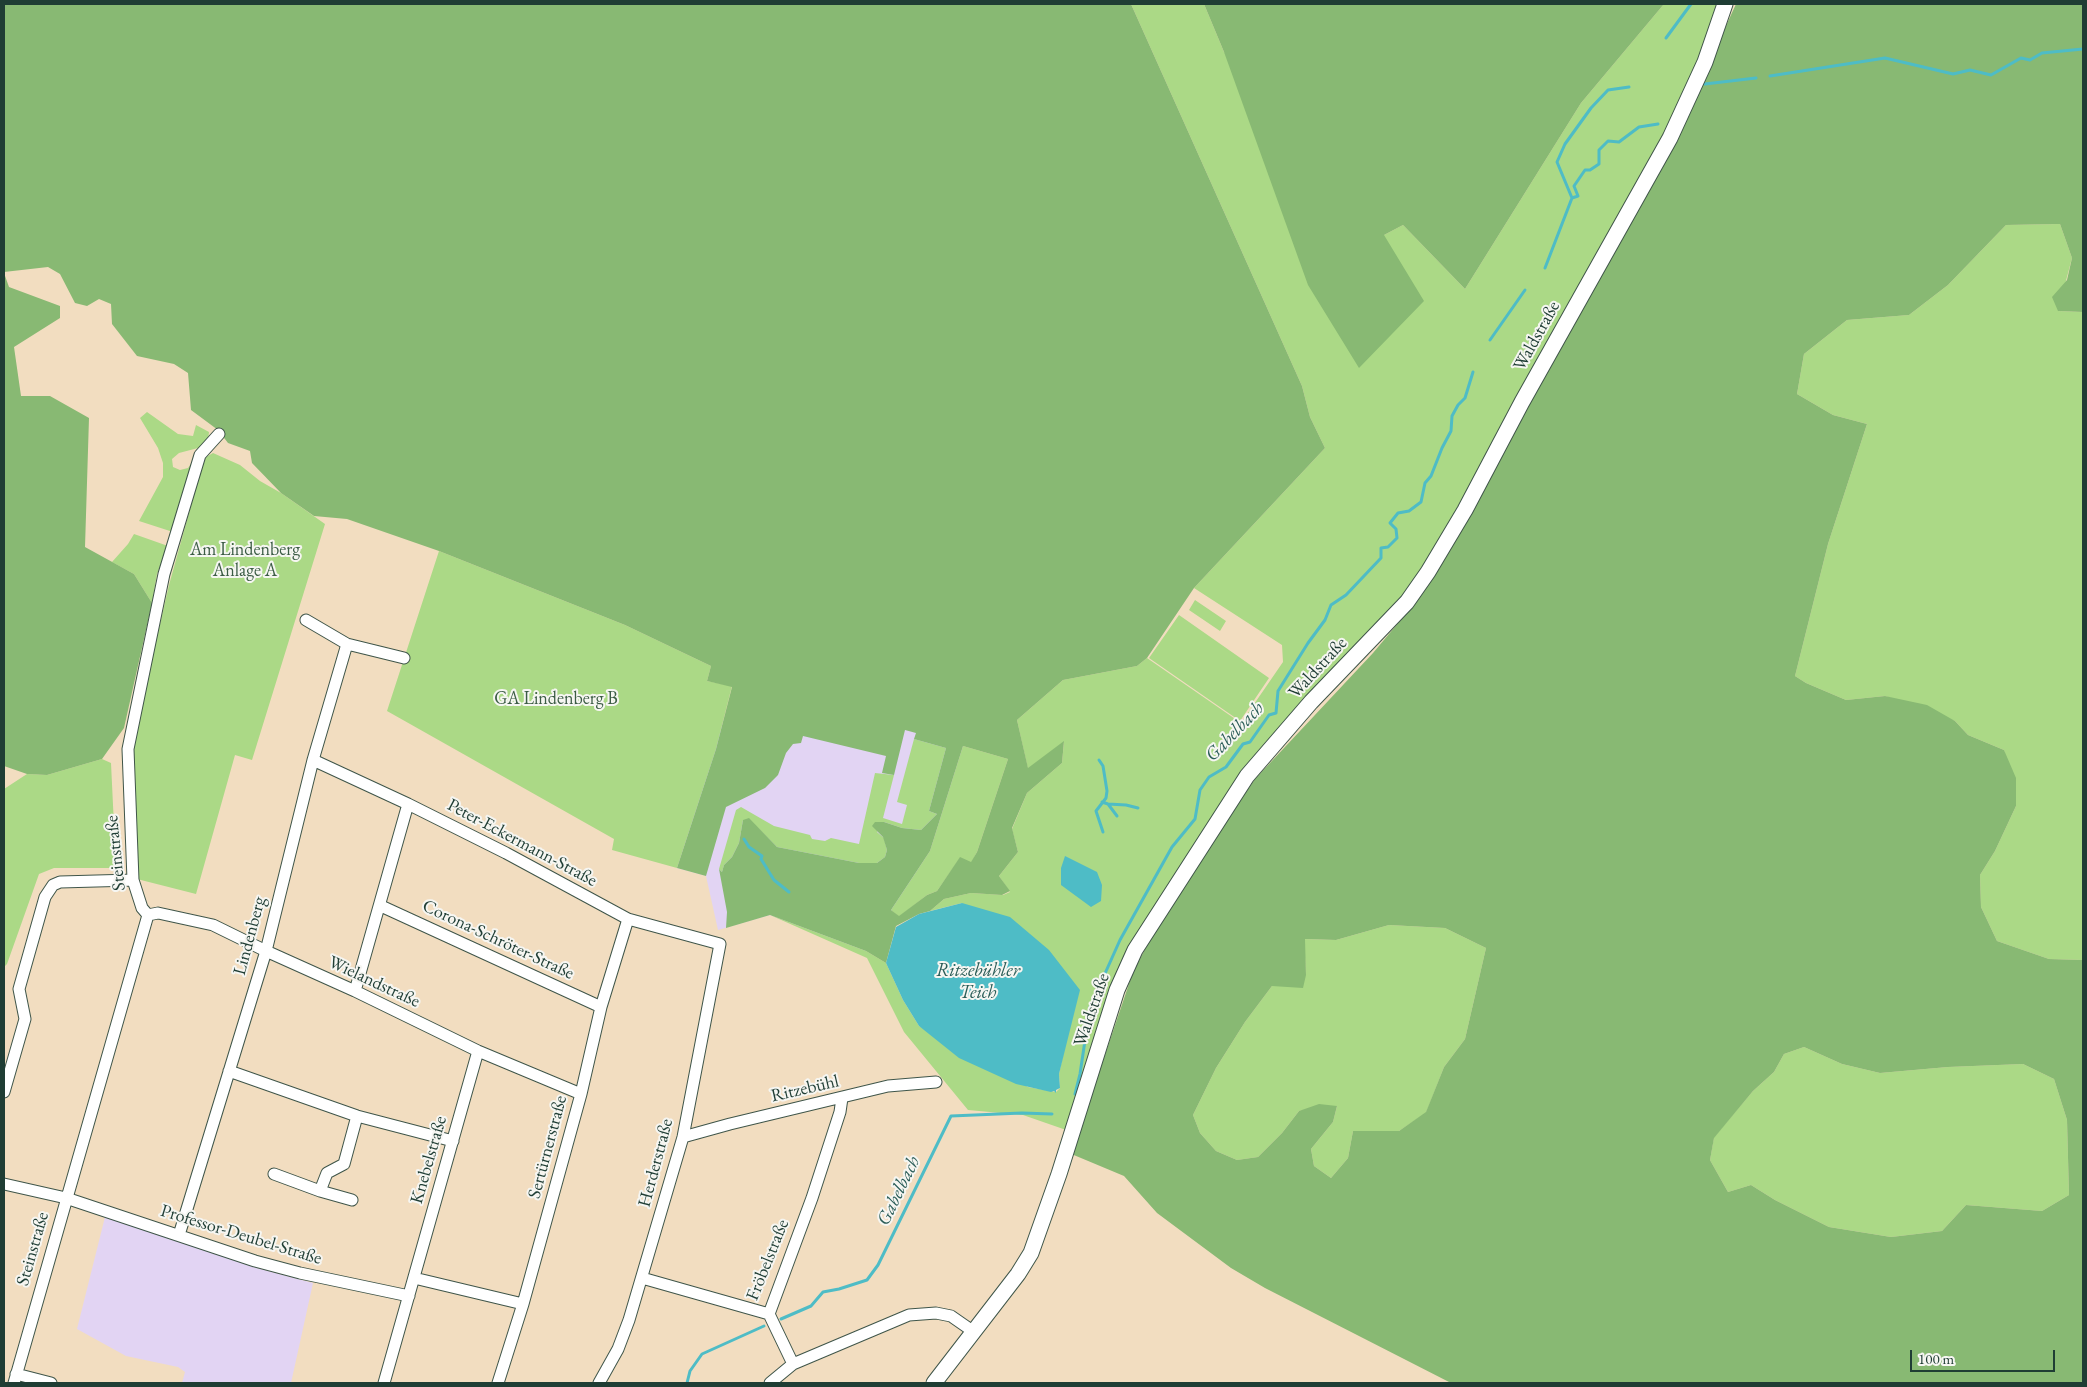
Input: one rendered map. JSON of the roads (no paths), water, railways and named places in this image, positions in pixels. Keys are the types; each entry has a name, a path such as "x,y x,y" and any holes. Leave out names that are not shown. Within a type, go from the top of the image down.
{"street":[{"name":"Waldstraße","path":"934,1383 1018,1274 1031,1253 1039,1234 1117,990 1135,950 1247,776 1311,702 1407,602 1428,572 1465,510 1522,402 1670,138 1705,62 1725,4"},
{"name":"Steinstraße","path":"15,1379 148,915 142,908 133,880 128,749 164,574 200,455 220,434"},
{"path":"306,620 347,644 404,658"},
{"name":"Lindenberg","path":"179,1235 266,951 313,760 347,644"},
{"name":"Peter-Eckermann-Straße","path":"313,760 408,804 506,853 628,919 720,944"},
{"path":"355,991 381,906 408,804"},
{"path":"4,1092 25,1019 19,989 45,897 53,885 60,882 133,880"},
{"name":"Corona-Schröter-Straße","path":"381,906 601,1007"},
{"name":"Wielandstraße","path":"148,915 158,913 214,925 478,1051 581,1094"},
{"name":"Sertürnerstraße","path":"498,1383 523,1304 581,1094 601,1007 628,919"},
{"name":"Herderstraße","path":"599,1383 618,1349 642,1278 683,1137 720,944"},
{"name":"Knebelstraße","path":"384,1383 478,1051"},
{"path":"229,1071 357,1116 453,1141"},
{"name":"Ritzebühl","path":"683,1137 888,1086 936,1082"},
{"name":"Fröbelstraße","path":"642,1278 769,1314 812,1198 842,1098"},
{"path":"320,1191 327,1172 344,1164 357,1116"},
{"path":"274,1174 320,1191 352,1200"},
{"name":"Professor-Deubel-Straße","path":"4,1184 66,1198 300,1274 409,1296"},
{"path":"414,1278 523,1304"},
{"path":"770,1383 792,1364 909,1315 936,1313 951,1316 974,1332"},
{"path":"769,1314 792,1364"},
{"path":"15,1379 51,1383"}],"water":[{"path":"1065,856 1097,872 1102,885 1101,901 1091,907 1061,885 1061,868"},
{"name":"Ritzebühler Teich","path":"962,903 1010,917 1049,950 1080,990 1059,1074 1060,1088 1056,1090 1056,1093 1054,1091 1051,1092 1016,1084 959,1058 919,1026 903,1000 886,963 896,927 919,914"}],"waterway":[{"name":"Gabelbach","path":"1666,38 1691,4"},
{"path":"1770,76 1885,58 1953,74 1970,70 1991,75 2021,58 2030,60 2042,53 2083,49"},
{"path":"1705,84 1756,78"},
{"name":"Gabelbach","path":"1545,268 1572,198 1557,162 1565,144 1591,108 1608,90 1629,87"},
{"path":"1572,198 1578,196 1574,186 1585,170 1590,170 1599,164 1599,150 1608,141 1619,142 1639,127 1658,124"},
{"name":"Gabelbach","path":"1490,340 1525,290"},
{"name":"Gabelbach","path":"1075,1094 1080,1074 1090,1007 1120,940 1172,847 1195,819 1200,790 1209,777 1226,767 1243,744 1250,742 1269,715 1276,713 1278,691 1325,620 1331,605 1346,595 1381,558 1381,548 1388,547 1397,538 1396,529 1390,523 1398,513 1409,511 1421,502 1425,483 1431,476 1451,431 1452,416 1458,405 1465,398 1473,372"},
{"path":"1099,760 1103,766 1107,791 1106,798 1096,811 1103,832"},
{"path":"1102,802 1138,808"},
{"path":"1108,804 1117,816"},
{"path":"744,839 749,847 762,856 761,859 774,880 789,892"},
{"name":"Gabelbach","path":"781,1319 811,1306 823,1292 867,1280 878,1265 951,1116 1022,1113 1052,1114"},
{"name":"Gabelbach","path":"687,1383 690,1371 702,1354 764,1326"}],"park label":[{"name":"Am Lindenberg Anlage A","path":"245,560"},
{"name":"GA Lindenberg B","path":"556,699"}]}
